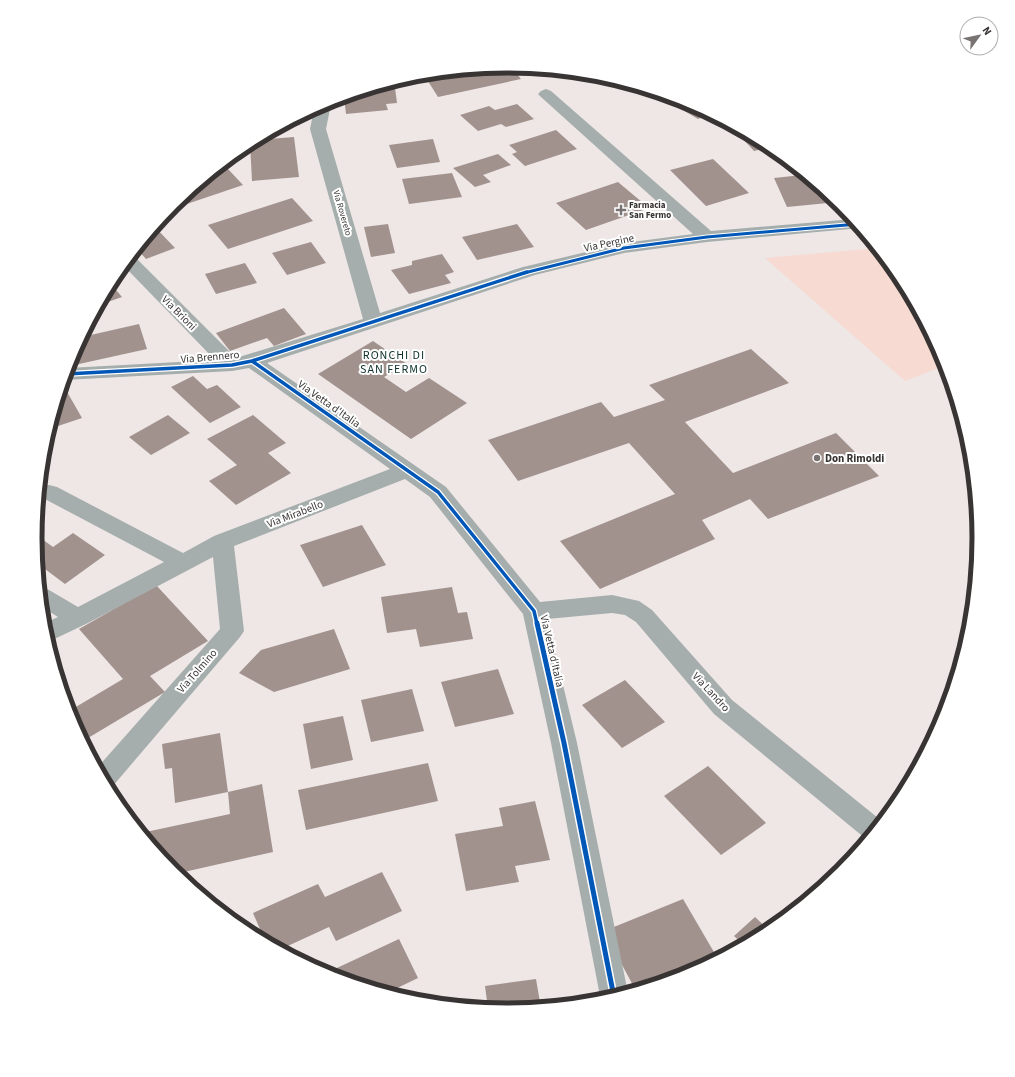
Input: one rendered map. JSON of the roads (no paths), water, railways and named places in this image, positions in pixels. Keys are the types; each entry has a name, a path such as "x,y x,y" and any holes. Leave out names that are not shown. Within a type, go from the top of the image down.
{"street":[{"path":"546,94 708,237"},
{"name":"Via Rovereto","path":"321,112 318,129 373,321"},
{"name":"Via Pergine","path":"373,321 537,269 624,248 708,237 851,225"},
{"name":"Via Brioni","path":"132,264 232,365"},
{"name":"Via Brennero","path":"72,374 232,365 252,361 373,321"},
{"name":"Via Vetta d'Italia","path":"252,361 438,492 534,611 566,751 613,992"},
{"name":"Via Mirabello","path":"51,631 222,542 408,470"},
{"path":"49,492 184,563"},
{"name":"Via Tolmino","path":"106,775 232,631 222,542"},
{"path":"46,599 78,618"},
{"name":"Via Landro","path":"534,611 612,604 631,607 644,616 723,707 871,829"}],"place":[{"name":"Farmacia San Fermo","path":"621,210"},
{"name":"Don Rimoldi","path":"817,458"}],"district":[{"name":"RONCHI DI SAN FERMO","path":"394,362"}]}
